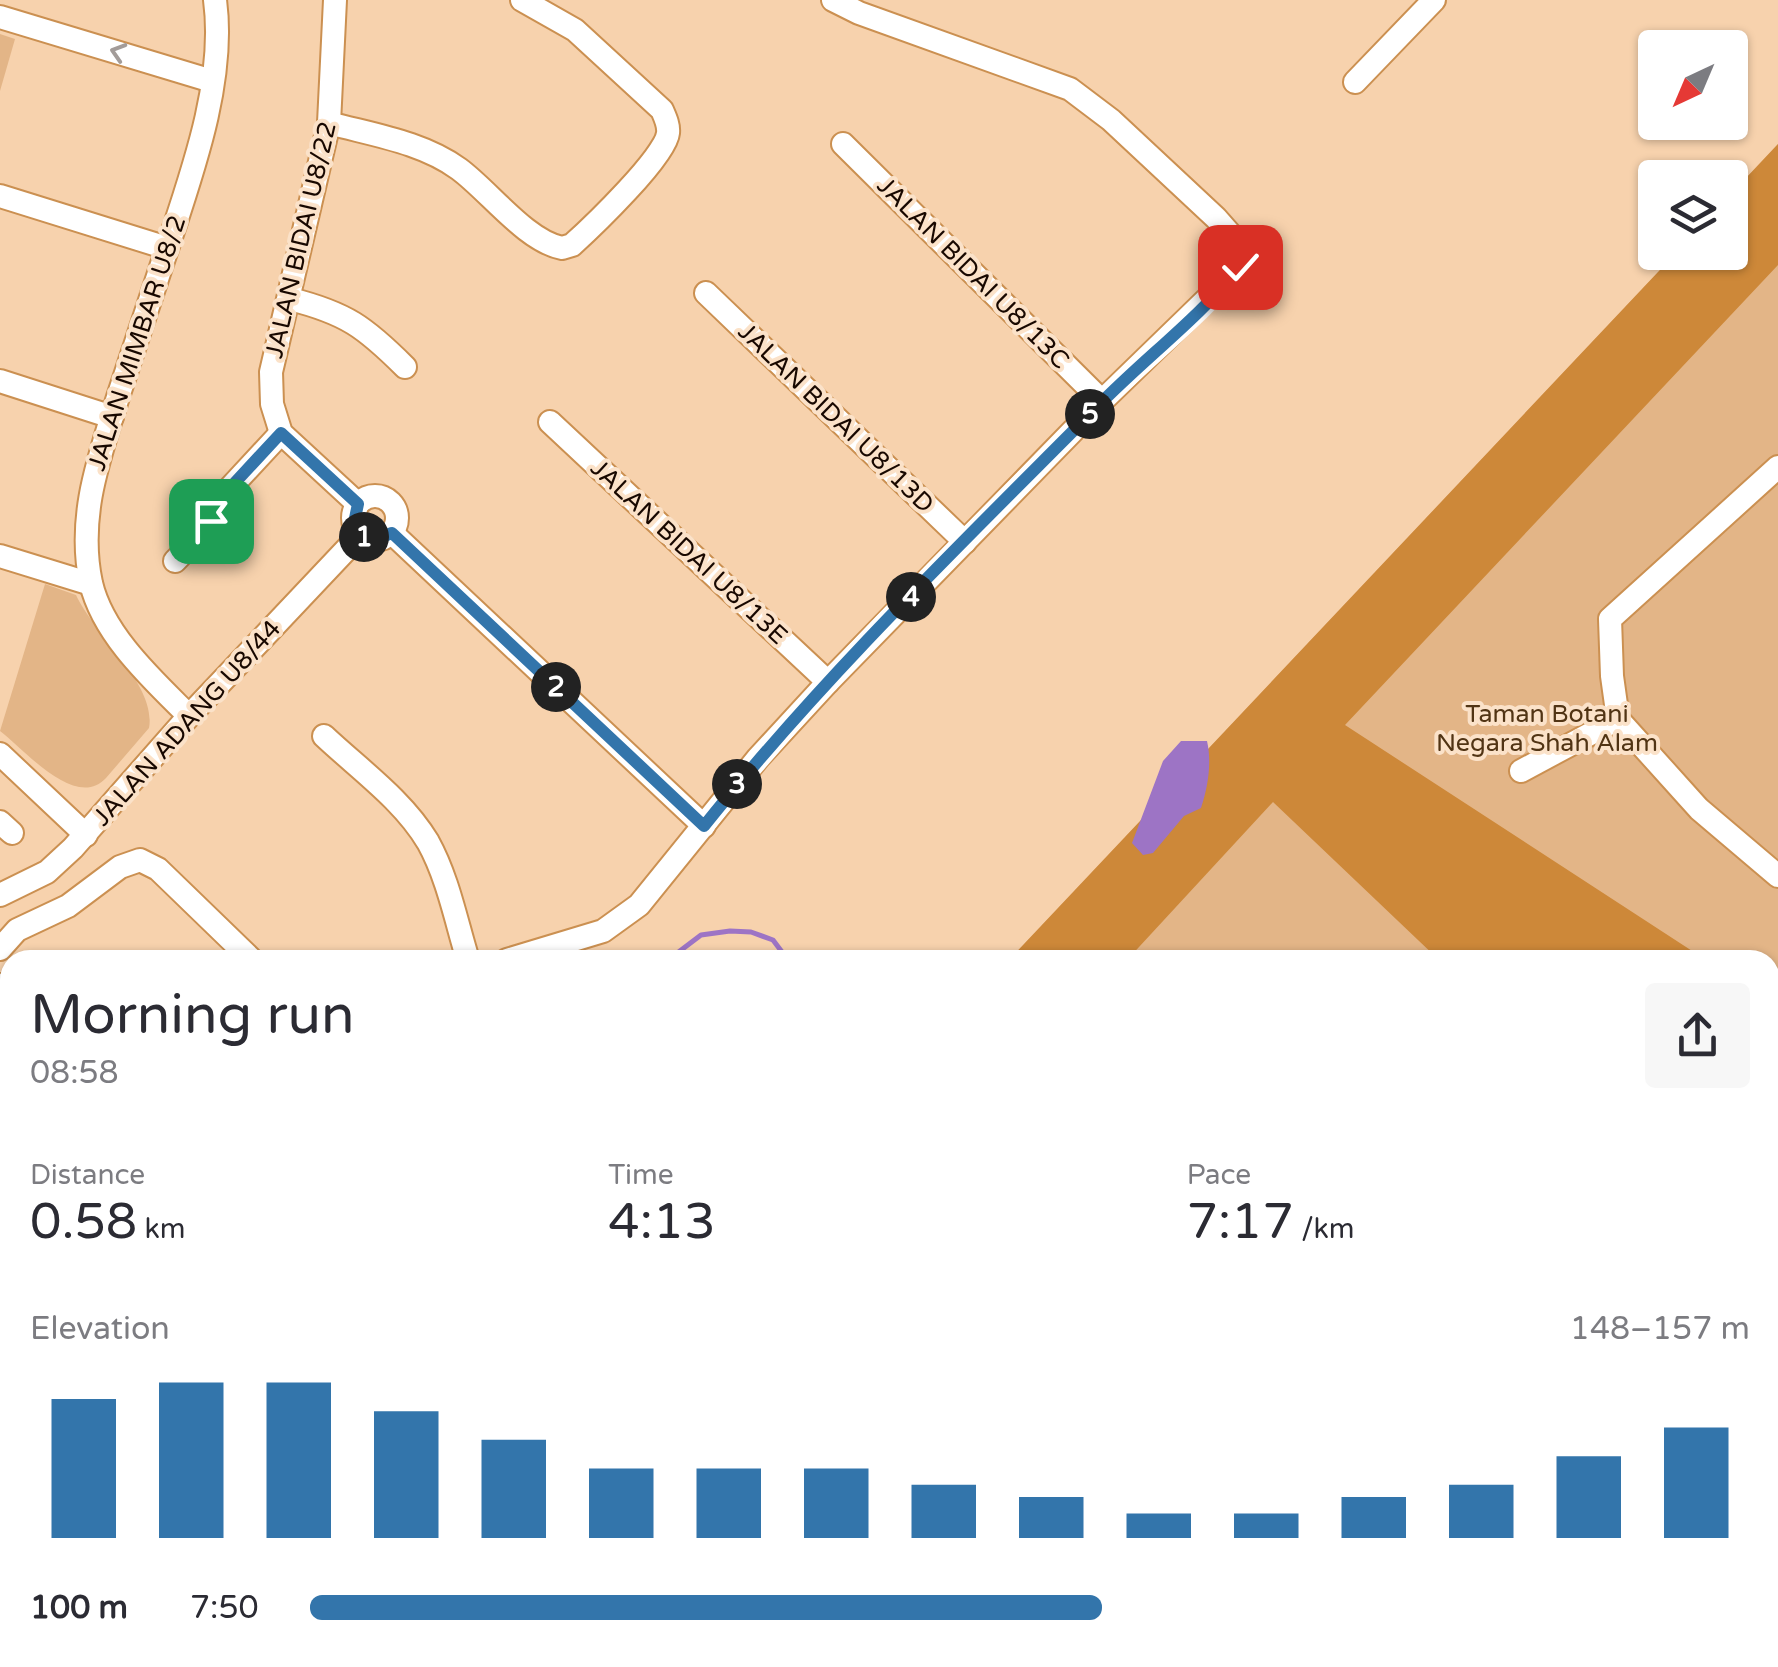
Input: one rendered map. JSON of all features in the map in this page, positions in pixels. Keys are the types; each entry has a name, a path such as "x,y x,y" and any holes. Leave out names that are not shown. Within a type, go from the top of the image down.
{"street":[{"name":"JALAN MIMBAR U8/2","path":"189,716 121,640 91,584 87,529 91,484 196,160 218,36 216,0"},
{"name":"JALAN BIDAI U8/22","path":"281,433 272,404 271,372 329,123 335,0"},
{"path":"329,123 439,156 541,240 562,248 572,244 659,155 668,132 667,122 662,110 575,30 522,0"},
{"path":"543,950 583,939 617,923 639,904 758,758 828,682 1102,401 1240,267 1243,254 1238,243 1216,218 1111,120 1070,89 889,10 833,0"},
{"path":"1355,82 1434,0"},
{"path":"0,17 212,80"},
{"name":"JALAN BIDAI U8/13C","path":"843,144 1102,401"},
{"path":"0,196 167,248"},
{"name":"JALAN BIDAI U8/13D","path":"706,293 966,542"},
{"path":"290,299 340,314 358,324 405,367"},
{"path":"0,382 112,416"},
{"name":"JALAN BIDAI U8/13E","path":"550,422 828,682"},
{"path":"175,561 202,533 229,489 281,433 358,504"},
{"path":"1778,467 1610,619 1618,719 1699,809 1778,876"},
{"path":"370,497 389,502 397,520 392,533 373,540 360,535 354,523 358,504 370,497"},
{"path":"392,533 704,826"},
{"name":"JALAN ADANG U8/44","path":"0,894 47,872 86,834 189,716 360,535"},
{"path":"0,556 91,584"},
{"path":"1521,771 1618,719"},
{"path":"324,736 402,808 427,841 446,885 465,950"},
{"path":"3,761 86,834"},
{"path":"0,949 18,930 68,906 120,867 140,860 158,869 242,950"}],"green space":[{"path":"0,34 15,39 0,91"},
{"name":"Taman Botani Negara Shah Alam","path":"1778,144 1778,950 1018,950 1660,270 1748,270 1748,176"},
{"path":"45,584 76,595 134,677 149,712 149,728 106,778 94,786 66,783 0,731"}],"shaded area":[{"path":"1778,144 1778,265 1345,725 1691,950 1428,950 1273,802 1136,950 1018,950 1660,270 1748,270 1748,176"},
{"path":"1181,741 1207,741 1208,774 1201,808 1184,816 1153,853 1143,855 1132,843 1163,761"}],"waterway":[{"path":"681,950 701,935 730,931 751,932 773,940 780,950"}],"route":[{"path":"211,521 229,489 281,433 358,504 353,516 360,535 380,540 392,533 704,826 758,758 828,682 1102,401 1240,267"}]}
